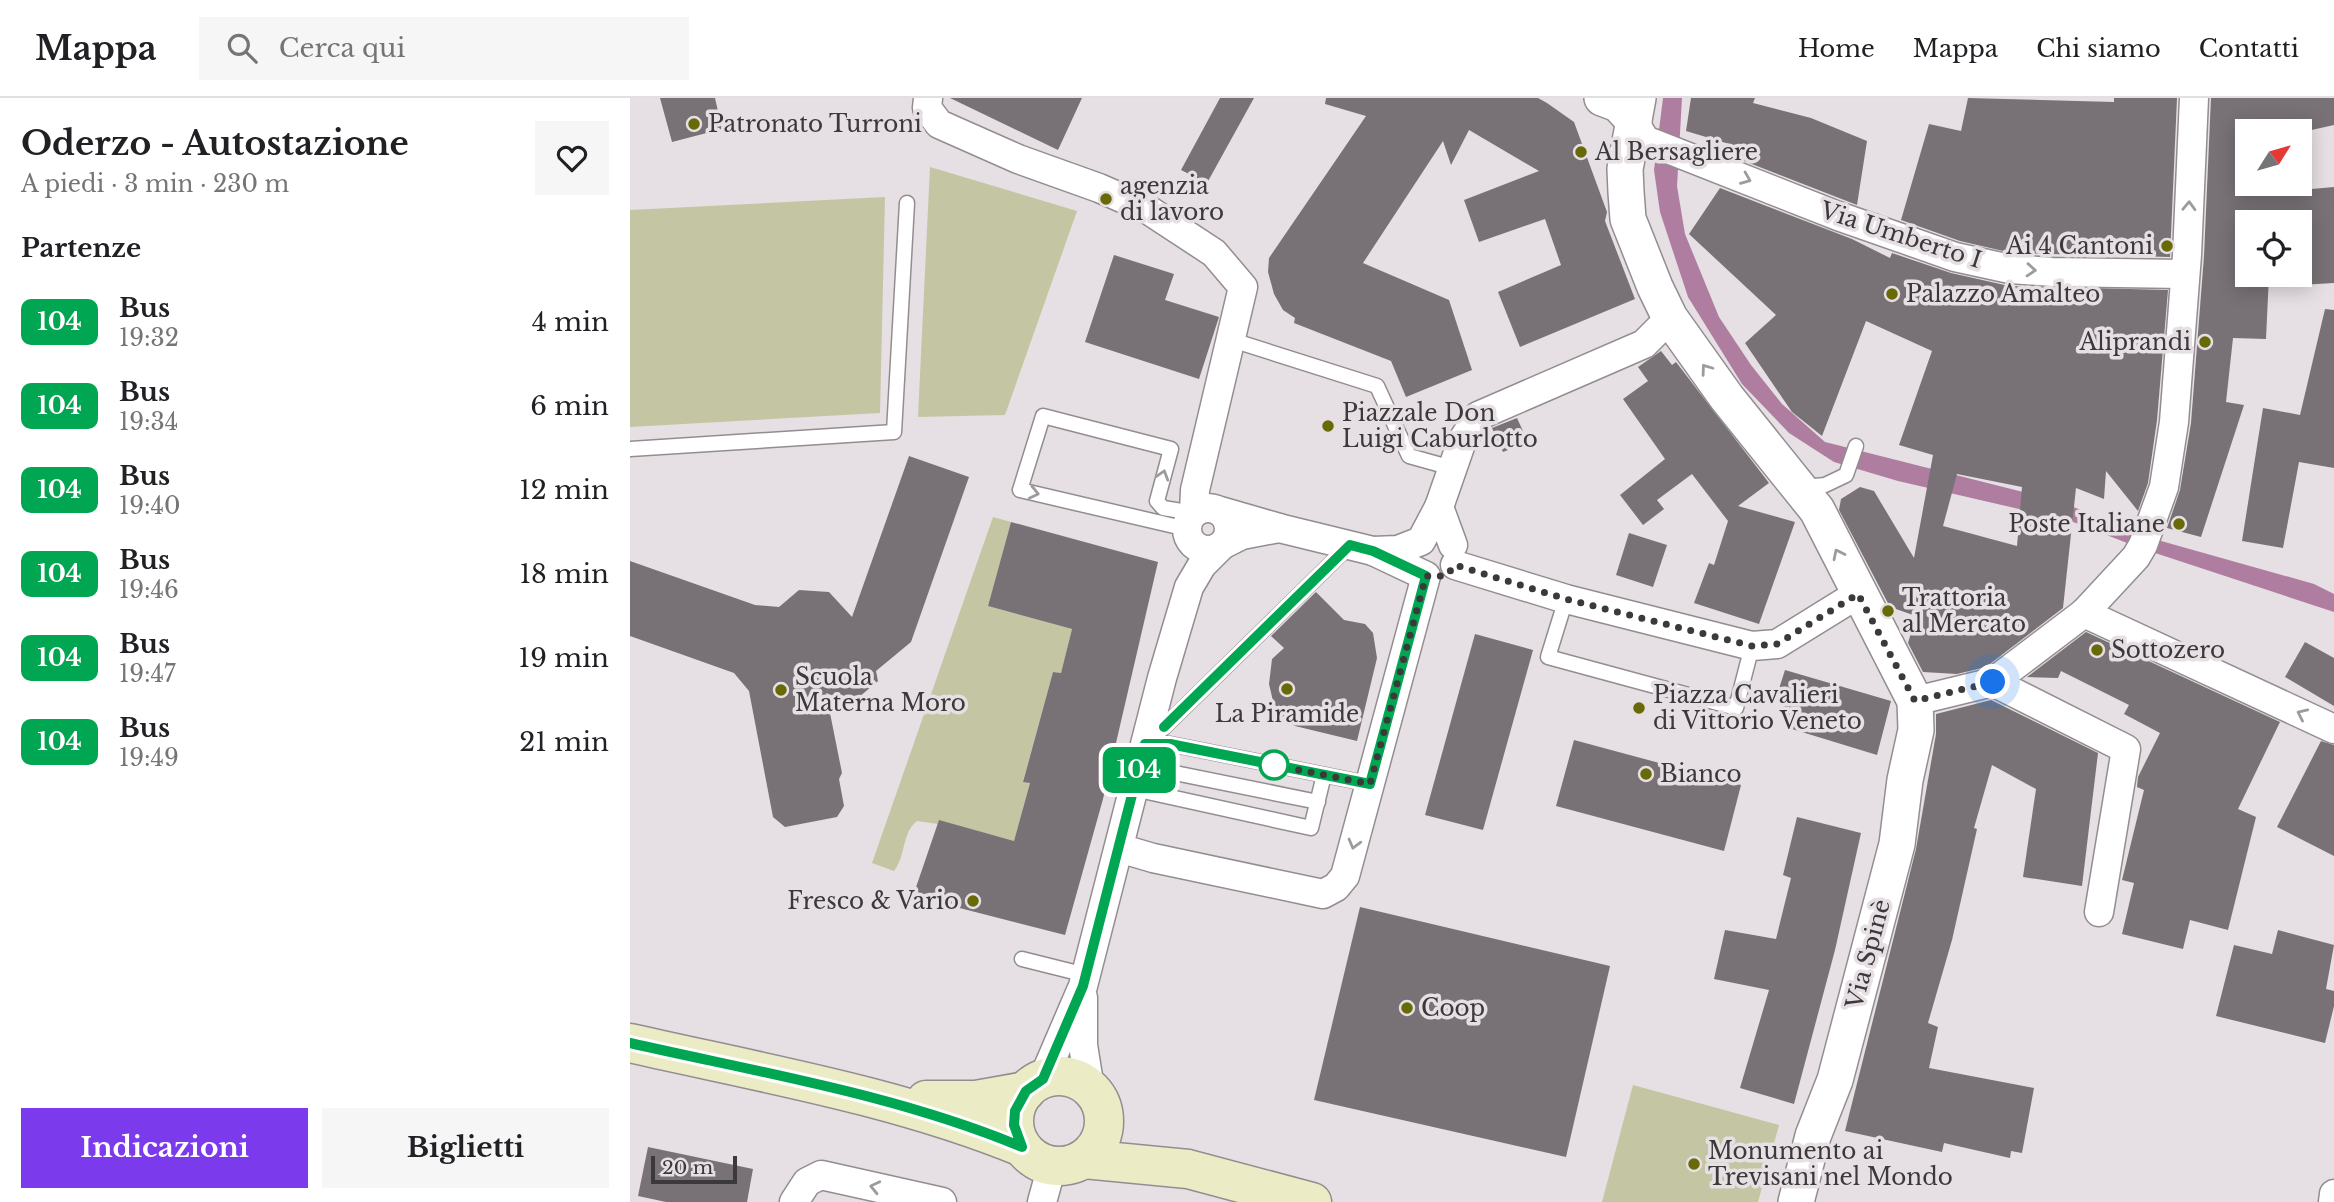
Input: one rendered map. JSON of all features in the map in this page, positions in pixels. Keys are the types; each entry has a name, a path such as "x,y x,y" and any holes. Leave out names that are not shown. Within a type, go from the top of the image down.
{"main road":[{"path":"630,1042 886,1101 964,1123 1053,1157 1188,1169 1312,1202"},
{"path":"886,1101 976,1100 1061,1076 1074,1079 1097,1103 1188,1169"},
{"path":"1035,1085 1015,1111 1014,1125 1053,1157"},
{"path":"1053,1157 1101,1140 1097,1103"}],"street":[{"path":"928,98 927,108 939,124 1018,159 1099,188 1147,209 1214,253 1243,287 1193,500 1201,520 1206,551 1241,535 1279,528"},
{"path":"1602,98 1618,104 1639,120 1625,169 1628,219 1670,318 1727,398 1817,510 1915,701 1993,682 2084,613 2136,557 2148,532 2169,462 2183,274 2187,255 2193,98"},
{"name":"Via Umberto I","path":"1639,120 1682,155 1838,216 1955,257 2010,269 2183,274"},
{"path":"1426,576 1414,560 1439,506 1462,441 1478,416 1644,344 1670,318"},
{"path":"1201,520 1279,528 1361,548 1426,576 1446,576 1454,555 1439,506"},
{"path":"1035,1085 1085,981 1189,587 1201,520"},
{"path":"1361,548 1398,550 1441,537 1454,555 1566,599 1752,646 1777,644 1858,594"},
{"path":"1189,587 1202,565 1221,546"},
{"path":"1119,848 1153,858 1323,894 1336,887 1345,876 1426,576"},
{"path":"2084,613 2334,729"},
{"path":"1993,682 2126,749 2099,912"},
{"name":"Via Spinè","path":"1796,1202 1813,1136 1835,1080 1897,844 1905,779 1916,730 1915,701"},
{"path":"1085,981 1083,1045 1097,1103"},
{"path":"1042,1202 1053,1157"},
{"path":"794,1202 807,1182 821,1175 942,1202"},
{"path":"2333,1202 2334,1194"}],"lane":[{"path":"630,449 894,432 907,203"},
{"path":"1232,340 1377,386 1409,456 1452,468"},
{"path":"1043,416 1171,449 1157,501 1163,508 1201,520 1020,490 1043,416"},
{"path":"1801,487 1825,485 1846,475 1856,446"},
{"path":"1140,766 1361,548"},
{"path":"1566,599 1548,657 1736,708 1752,646"},
{"path":"1140,766 1170,744 1370,784"},
{"path":"1140,766 1318,802"},
{"path":"1140,766 1311,828 1324,775"},
{"path":"1022,959 1085,981"}],"green space":[{"path":"930,167 1077,211 1005,415 918,417"},
{"path":"885,197 880,413 630,427 630,210"},
{"path":"993,517 1011,522 988,606 1072,629 1061,673 1053,672 1023,781 1030,783 1014,841 939,821 938,824 917,821 909,831 894,871 872,863"},
{"path":"1633,1085 1779,1125 1758,1202 1602,1202"}],"shaded area":[{"path":"1663,98 1682,98 1677,186 1685,234 1719,317 1751,365 1782,404 1825,442 2047,498 2045,515 1898,481 1834,462 1789,433 1742,384 1688,297 1660,212 1654,170"},
{"path":"2071,506 2147,537 2314,584 2334,594 2334,612 2140,548 2068,520"}],"building":[{"name":"Patronato Turroni","path":"660,98 715,98 722,129 672,142"},
{"path":"950,98 1082,98 1058,150"},
{"path":"1220,98 1254,98 1207,183 1181,170"},
{"path":"1326,98 1538,98 1547,103 1574,122 1607,212 1605,221 1635,299 1520,347 1498,292 1561,265 1545,219 1479,242 1464,200 1539,171 1469,130 1451,165 1443,141 1363,263 1449,300 1472,370 1406,397 1391,361 1294,323 1295,318 1283,310 1274,294 1268,272 1269,258 1366,116 1325,104"},
{"path":"1691,98 1755,98 1753,103 1811,118 1867,141 1857,205 1739,159 1746,149 1686,131"},
{"path":"1968,98 2114,102 2114,98 2177,98 2170,257 2012,253 1960,241 1901,220 1929,124 1961,131"},
{"path":"2211,98 2334,98 2334,125 2312,130 2312,119 2235,119 2235,196 2312,196 2312,189 2334,187 2334,283 2312,284 2312,210 2235,210 2235,287 2268,287 2266,339 2233,338 2226,402 2244,405 2201,537 2167,528 2180,490 2191,423 2204,256"},
{"path":"1720,188 1852,239 1890,258 1892,253 1951,273 2009,286 2168,290 2157,420 2148,483 2138,511 2106,471 2104,499 2076,488 2063,608 1986,667 1957,674 1923,672 1908,643 1916,616 1890,607 1839,510 1841,499 1860,487 1874,491 1914,558 1933,455 1899,445 1932,351 1866,321 1822,436 1792,412 1745,343 1776,315 1689,234","holes":["1957,474 2022,487 2017,546 1943,526"]},
{"path":"1114,255 1174,274 1165,300 1219,317 1199,379 1085,342"},
{"path":"2325,309 2334,310 2334,468 2299,462 2283,548 2242,541 2263,408 2300,415"},
{"path":"1661,351 1672,365 1676,362 1769,483 1738,506 1795,522 1759,624 1694,603 1709,563 1714,565 1728,521 1692,474 1657,500 1664,509 1643,525 1620,495 1665,459 1623,399 1648,381 1638,367"},
{"path":"1517,418 1528,442 1503,452 1492,428"},
{"path":"909,456 969,477 911,642 876,671 878,681 852,703 826,693 842,773 839,779 844,806 837,817 785,827 773,817 749,691 734,673 630,636 630,561 755,605 779,607 799,590 829,592 852,617"},
{"path":"1011,522 1158,562 1103,799 1065,935 913,896 939,820 1014,841 1030,783 1023,782 1053,672 1061,673 1072,629 988,606"},
{"path":"1629,533 1667,545 1653,587 1616,575"},
{"path":"1316,592 1344,620 1365,624 1373,633 1377,658 1357,741 1295,726 1284,720 1273,701 1269,684 1272,659 1284,648 1271,636"},
{"path":"2086,632 2280,722 2238,809 2256,817 2228,930 2190,920 2183,949 2122,934 2134,883 2122,880 2144,790 2137,787 2138,777 2160,733 2124,714 2129,705 2061,671 2058,678 2027,677"},
{"path":"1475,634 1533,650 1483,830 1425,815"},
{"path":"2305,642 2334,658 2334,706 2285,677"},
{"path":"1785,670 1891,701 1877,755 1792,729 1796,717 1782,713 1787,695 1778,692"},
{"path":"1991,700 2098,753 2082,886 2023,877 2036,789 1992,765 1974,828 1977,829 1952,940 1928,1023 1938,1027 1929,1068 2034,1088 2022,1153 2011,1151 2010,1158 1944,1143 1942,1152 1845,1131 1916,849 1936,734 1936,714"},
{"path":"1574,740 1741,785 1724,851 1556,806"},
{"path":"2321,741 2334,745 2334,856 2277,827"},
{"path":"1797,817 1861,833 1835,950 1794,1104 1740,1088 1769,990 1714,979 1725,930 1776,939 1791,878 1783,875"},
{"path":"1360,907 1610,966 1566,1157 1314,1100"},
{"path":"2278,930 2334,945 2326,989 2334,991 2334,1006 2325,1043 2216,1016 2234,945 2272,954"},
{"path":"648,1147 753,1169 747,1202 666,1202 638,1196"}],"bus line":[{"name":"104","path":"630,1043 886,1101 964,1123 1022,1147 1014,1125 1015,1111 1026,1091 1043,1079 1083,986 1145,744 1170,744 1370,784 1426,576 1373,551 1350,545 1164,727"}],"place":[{"name":"Patronato Turroni","path":"694,124"},
{"name":"Al Bersagliere","path":"1581,152"},
{"name":"agenzia di lavoro","path":"1106,199"},
{"name":"Ai 4 Cantoni","path":"2167,246"},
{"name":"Palazzo Amalteo","path":"1892,294"},
{"name":"Aliprandi","path":"2205,342"},
{"name":"Piazzale Don Luigi Caburlotto","path":"1328,426"},
{"name":"Poste Italiane","path":"2179,524"},
{"name":"Trattoria al Mercato","path":"1888,611"},
{"name":"Sottozero","path":"2097,650"},
{"name":"La Piramide","path":"1287,689"},
{"name":"Scuola Materna Moro","path":"781,690"},
{"name":"Piazza Cavalieri di Vittorio Veneto","path":"1639,708"},
{"name":"Bianco","path":"1646,774"},
{"name":"Fresco & Vario","path":"973,901"},
{"name":"Coop","path":"1407,1008"},
{"name":"Monumento ai Trevisani nel Mondo","path":"1694,1164"}],"route":[{"path":"1274,765 1370,784 1426,576 1446,576 1455,565 1566,599 1752,646 1777,644 1858,594 1915,701 1993,682"}]}
